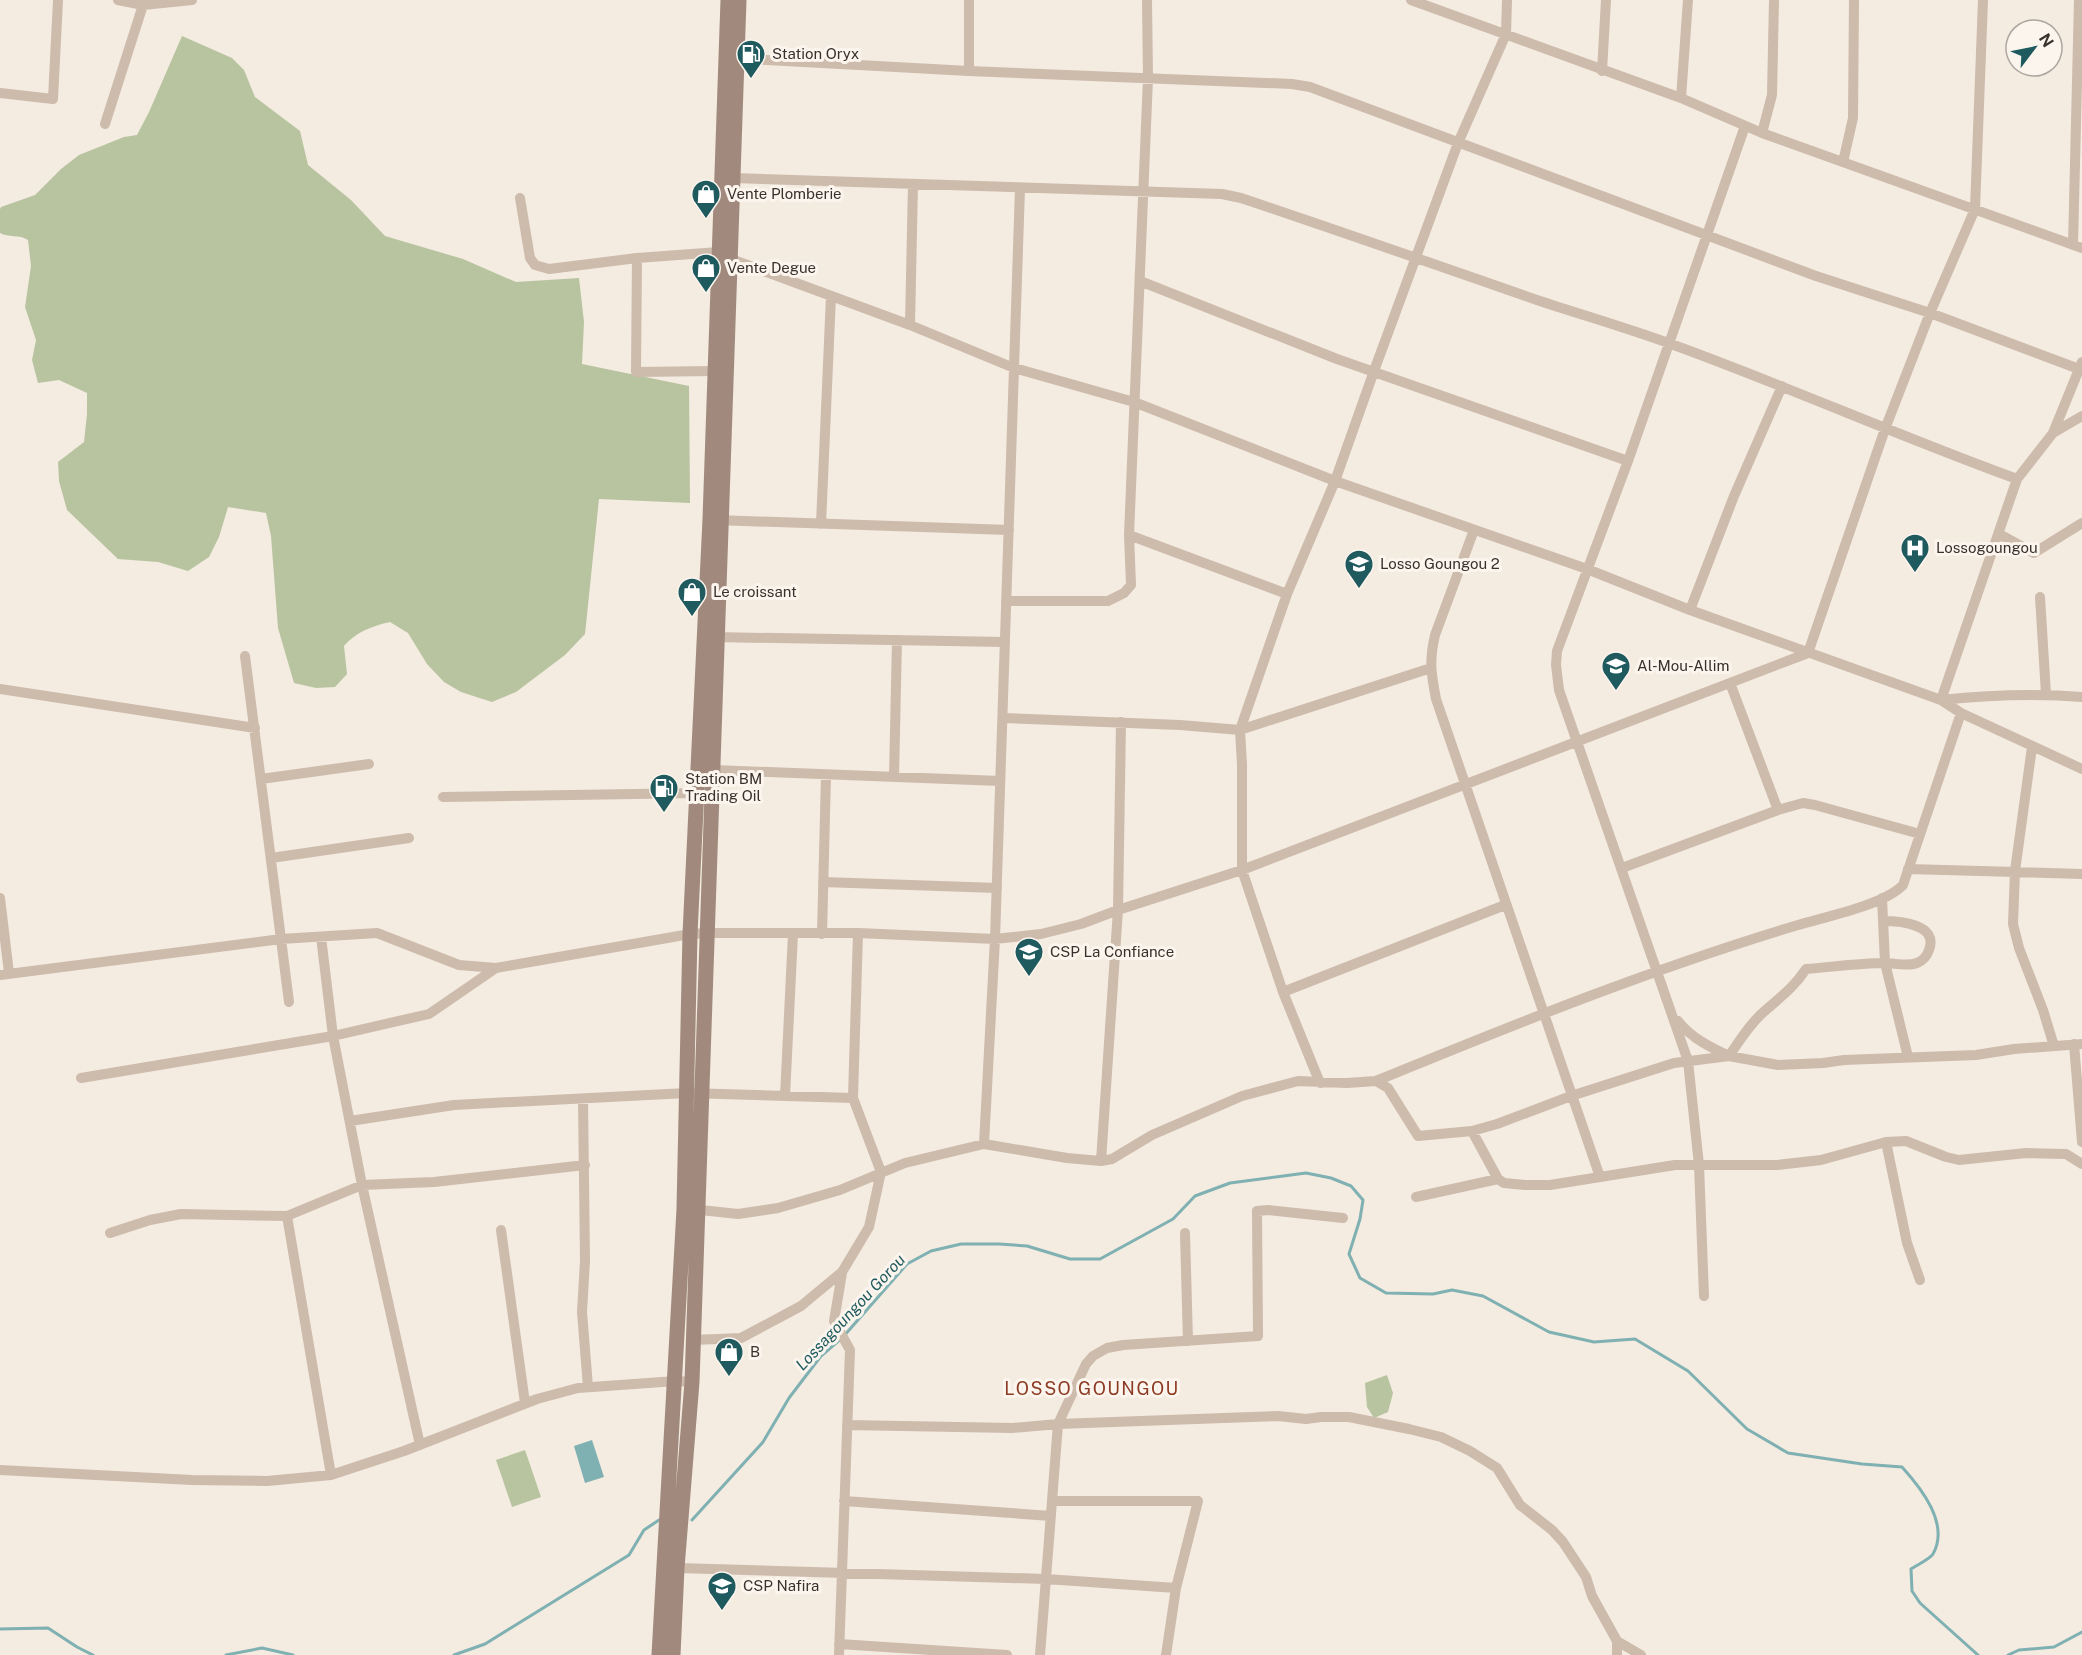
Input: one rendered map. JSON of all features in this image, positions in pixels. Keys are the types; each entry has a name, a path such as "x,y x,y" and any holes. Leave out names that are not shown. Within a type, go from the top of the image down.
{"main road":[{"path":"728,0 732,58"},
{"path":"673,1655 693,1340 691,1209 694,1094 690,934 697,793 711,637 732,58 739,0"},
{"path":"716,520 715,371 725,256"},
{"path":"694,1094 707,933 714,770 711,637"},
{"path":"659,1655 676,1381 691,1209"}],"street":[{"path":"0,93 53,99 58,0"},
{"path":"118,0 143,5 192,0"},
{"path":"969,0 969,71"},
{"path":"1006,600 1104,602 1117,598 1131,585 1129,535 1148,78 1147,0"},
{"path":"1320,1083 1283,992 1242,870 1240,730 1287,594 1335,482 1415,256 1458,144 1506,34 1508,0"},
{"path":"1602,70 1606,0"},
{"path":"1681,98 1688,0"},
{"path":"1762,133 1772,95 1774,0"},
{"path":"1843,162 1853,118 1854,0"},
{"path":"1808,653 1885,429 1930,313 1975,209 1983,0"},
{"path":"1415,1 1681,98 1762,133 2078,246 2079,0"},
{"path":"105,124 143,5"},
{"path":"732,58 969,71 1292,84 1310,87 1854,290 1930,313 2080,366 2053,433 2017,479 1941,700"},
{"path":"1704,1296 1699,1165 1688,1061 1559,690 1556,665 1557,651 1628,461 1744,126"},
{"path":"727,177 1222,194 1241,198 1669,343 2017,479"},
{"path":"910,325 913,184"},
{"path":"984,1144 997,888 1020,188"},
{"path":"520,198 530,258 535,265 549,269 637,258 725,256 910,325 1014,368 1134,402 1335,482 1587,569 1690,610 1941,700 1961,713 2082,769"},
{"path":"637,258 636,372 715,371"},
{"path":"1140,281 1312,350 1628,461"},
{"path":"821,524 831,296"},
{"path":"1690,610 1734,496 1782,386"},
{"path":"2053,433 2082,416"},
{"path":"716,520 1009,530"},
{"path":"1999,534 2034,553 2082,523"},
{"path":"1474,530 1435,634 1431,652 1431,668 1436,699 1600,1177"},
{"path":"1129,535 1287,594"},
{"path":"2040,597 2046,694"},
{"path":"711,637 1005,642"},
{"path":"894,777 897,640"},
{"path":"0,898 4,974 281,939 377,933 459,965 496,968 690,934 858,933 995,939 1041,934 1071,927 1242,870 1808,653"},
{"path":"245,656 289,1002"},
{"path":"1003,718 1121,722 1240,730 1431,668"},
{"path":"1730,682 1778,810"},
{"path":"0,689 255,728"},
{"path":"1941,700 1994,694 2082,697"},
{"path":"691,1209 738,1214 778,1209 840,1190 905,1163 984,1144 1067,1158 1101,1161 1112,1159 1152,1134 1242,1096 1298,1081 1320,1083 1376,1081 1542,1013 1749,939 1882,898 1903,885 1961,713"},
{"path":"1101,1161 1118,910 1121,722"},
{"path":"2032,747 2015,871 2013,924 2019,948 2054,1046"},
{"path":"261,779 369,764"},
{"path":"714,770 1000,781"},
{"path":"822,934 826,775"},
{"path":"443,796 697,793"},
{"path":"1622,868 1778,810 1803,803 1920,834"},
{"path":"271,858 409,838"},
{"path":"1908,868 2082,874"},
{"path":"823,882 997,888"},
{"path":"1882,898 1885,963 1908,1057"},
{"path":"1283,992 1505,904"},
{"path":"1376,1081 1388,1088 1418,1136 1472,1131 1674,1063 1728,1056 1766,1009 1798,982 1806,969 1918,963 1928,951 1930,940 1927,933 1915,925 1898,921 1883,921"},
{"path":"693,1340 741,1338 801,1306 842,1272 869,1227 881,1172 853,1098 858,933"},
{"path":"785,1096 793,934"},
{"path":"321,937 333,1036 362,1185 420,1445"},
{"path":"81,1078 333,1036 429,1014 496,968"},
{"path":"1674,1016 1685,1031 1728,1056 1778,1065 1976,1055 2078,1044 2082,1142"},
{"path":"350,1121 454,1105 583,1099 694,1094 853,1098"},
{"path":"583,1099 585,1261 582,1312 588,1387"},
{"path":"1472,1131 1498,1179 1504,1183 1525,1185 1550,1185 1675,1166 1788,1164 1821,1160 1886,1142 1906,1141 1959,1160 2026,1153 2066,1154 2082,1164"},
{"path":"1886,1142 1906,1243 1920,1280"},
{"path":"110,1233 150,1220 181,1214 287,1216 362,1185 434,1182 585,1165"},
{"path":"1416,1197 1498,1179"},
{"path":"1040,1655 1058,1424 1086,1364 1107,1348 1123,1345 1258,1336 1257,1211 1268,1210 1343,1218"},
{"path":"287,1216 331,1475"},
{"path":"501,1230 525,1403"},
{"path":"1185,1233 1188,1341"},
{"path":"842,1272 834,1321 850,1350 839,1650 1007,1655"},
{"path":"0,1470 192,1480 267,1481 331,1475 420,1445 525,1403 578,1388 676,1381 692,1382"},
{"path":"847,1425 1012,1428 1058,1424 1278,1416 1306,1419 1349,1417 1441,1437 1470,1450 1497,1468 1520,1505 1528,1513 1540,1519 1563,1542 1586,1577 1592,1596 1617,1641 1617,1655"},
{"path":"844,1501 1051,1516"},
{"path":"1052,1501 1198,1501 1176,1588 1166,1655"},
{"path":"677,1568 1046,1579 1176,1588"},
{"path":"1617,1641 1641,1655"}],"green space":[{"path":"182,36 232,58 244,70 255,97 300,131 308,165 351,200 385,236 463,259 516,282 579,278 584,322 582,364 689,386 690,503 599,499 585,634 565,655 516,692 492,702 461,692 444,682 427,664 408,633 390,622 365,630 344,646 347,674 335,687 316,688 294,683 278,628 271,536 266,513 228,507 219,537 209,557 188,571 158,562 118,559 67,510 59,481 58,462 84,442 87,393 59,380 38,383 32,360 36,340 25,307 31,266 28,240 0,233 0,209 35,195 79,155 124,137 137,135"},
{"path":"1387,1375 1393,1393 1388,1412 1374,1418 1367,1407 1365,1383"},
{"path":"525,1450 541,1497 512,1507 496,1460"}],"water":[{"path":"592,1440 604,1477 585,1483 574,1446"}],"waterway":[{"name":"Lossagoungou Gorou","path":"692,1520 763,1442 789,1398 821,1356 843,1337 907,1264 931,1251 961,1244 1027,1246 1070,1259 1100,1259 1173,1219 1195,1196 1230,1183 1306,1173 1331,1178 1351,1186 1363,1200 1360,1219 1349,1254 1360,1278 1386,1293 1433,1294 1452,1290 1483,1296 1549,1332 1594,1342 1635,1339 1688,1371 1747,1429 1788,1453 1862,1464 1902,1467 1925,1496 1936,1519 1938,1531 1933,1554 1911,1569 1912,1591 1920,1603 1978,1655"},
{"name":"Lossagoungou Gorou","path":"454,1655 485,1644 629,1555 644,1530 659,1520"},
{"name":"Lossagoungou Gorou","path":"0,1629 48,1628 93,1655"},
{"path":"2008,1655 2019,1650 2054,1647 2082,1632"},
{"name":"Lossagoungou Gorou","path":"226,1655 262,1648 293,1655"}],"place":[{"name":"Station Oryx","path":"751,80"},
{"name":"Vente Plomberie","path":"706,220"},
{"name":"Vente Degue","path":"706,294"},
{"name":"Lossogoungou","path":"1915,574"},
{"name":"Losso Goungou 2","path":"1359,590"},
{"name":"Le croissant","path":"692,618"},
{"name":"Al-Mou-Allim","path":"1616,692"},
{"name":"Station BM Trading Oil","path":"664,814"},
{"name":"CSP La Confiance","path":"1029,978"},
{"name":"B","path":"729,1378"},
{"name":"CSP Nafira","path":"722,1612"}],"district":[{"name":"LOSSO GOUNGOU","path":"1092,1389"}]}
